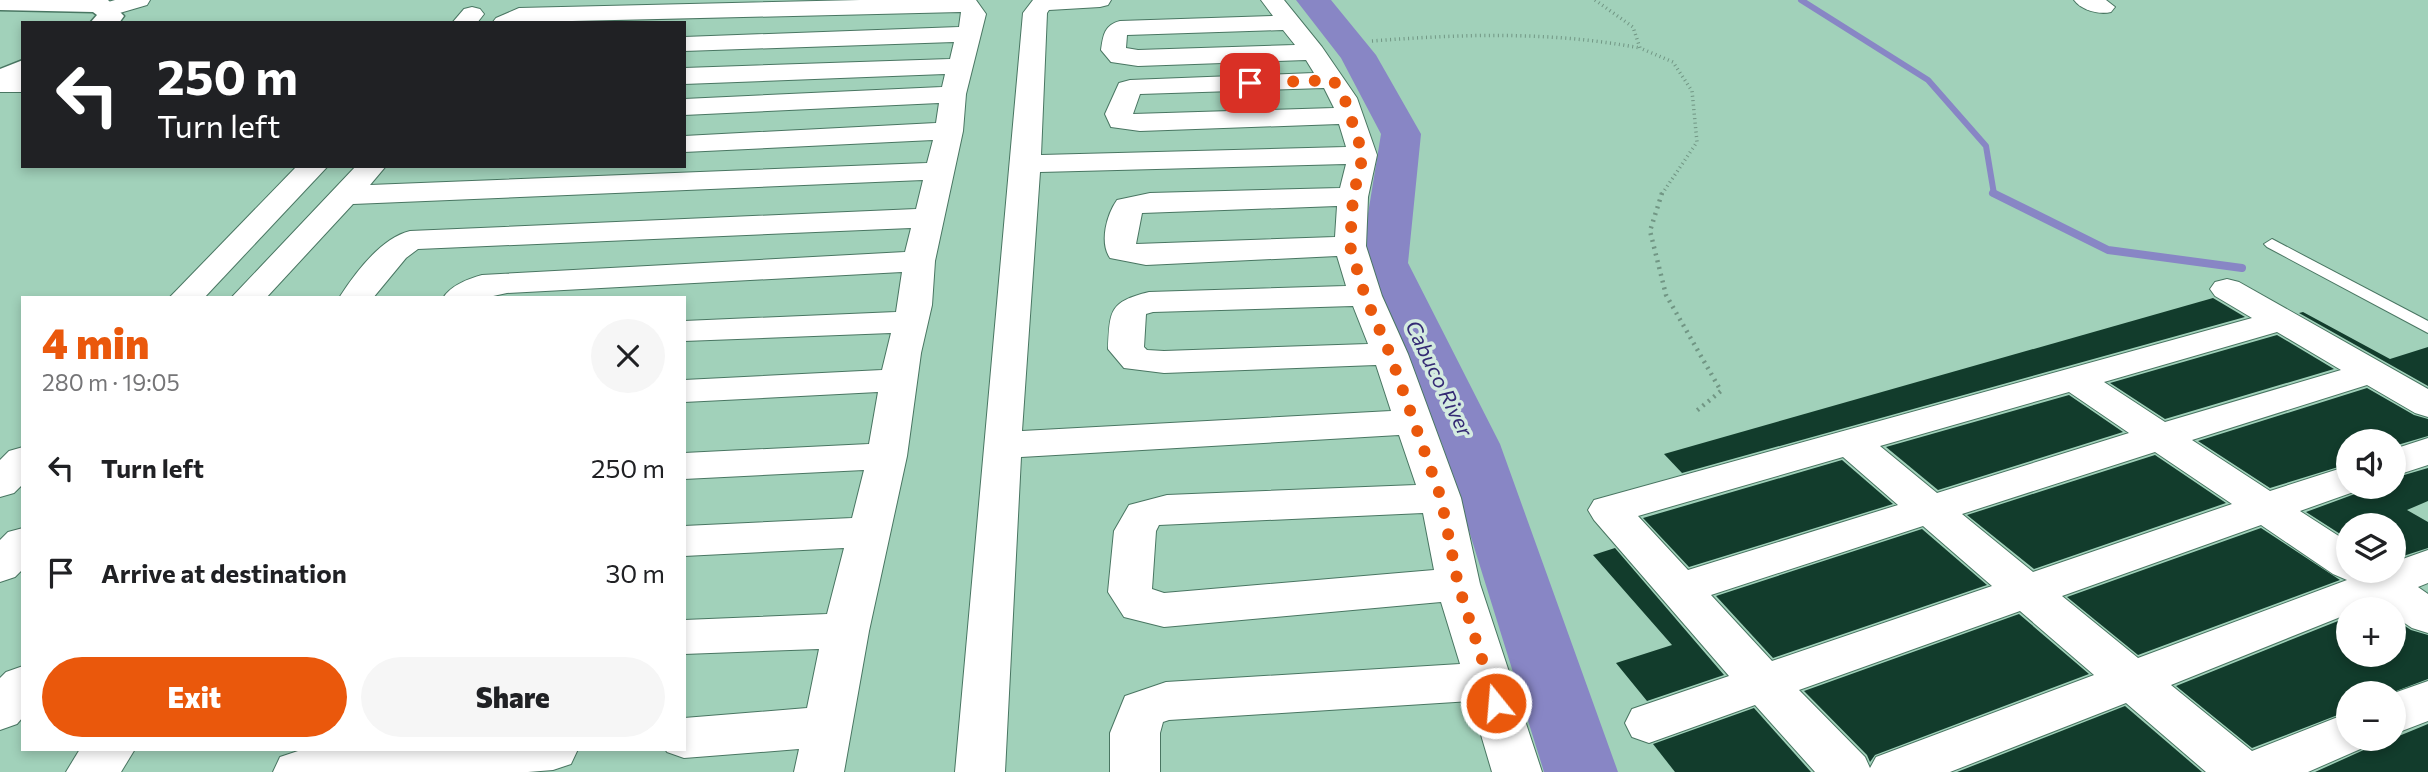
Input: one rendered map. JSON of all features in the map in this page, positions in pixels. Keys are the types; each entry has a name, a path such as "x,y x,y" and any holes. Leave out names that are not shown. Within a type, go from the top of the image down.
{"street":[{"path":"0,3 99,5 104,16 139,0"},
{"path":"980,772 1035,13 1042,4 1100,0"},
{"path":"480,20 519,16 968,5 974,14 960,65 919,261 919,278 887,456 846,631 819,772"},
{"path":"1323,66 1121,57 1113,50 1115,33 1120,28 1280,12 1323,66 1344,97 1348,116 1363,155 1353,197 1350,246 1365,296 1390,354 1441,498 1458,584 1517,772"},
{"path":"686,44 960,65"},
{"path":"686,76 960,65"},
{"path":"686,107 960,65"},
{"path":"1323,66 1139,86 1128,89 1119,114 1121,121 1140,123 1348,116"},
{"path":"686,144 948,131"},
{"path":"1026,164 1363,155"},
{"path":"187,296 312,168"},
{"path":"249,296 370,168"},
{"path":"345,195 939,171"},
{"path":"1350,246 1146,255 1121,251 1120,238 1128,206 1150,202 1353,197"},
{"path":"357,296 395,251 410,240 928,218"},
{"path":"463,296 482,285 507,283 919,261"},
{"path":"2227,289 2278,321 2428,405"},
{"path":"1365,296 1149,302 1132,308 1127,320 1126,349 1137,360 1164,362 1390,354"},
{"path":"1847,772 1763,683 1609,510 2278,321"},
{"path":"686,331 910,322"},
{"path":"1679,588 1932,510 2160,434 2370,373"},
{"path":"2074,379 2160,434 2336,555"},
{"path":"686,391 900,380"},
{"path":"1002,445 1414,422"},
{"path":"1850,442 2241,772"},
{"path":"2406,459 2428,451"},
{"path":"686,466 887,456"},
{"path":"0,483 21,462"},
{"path":"1649,723 2336,483"},
{"path":"1441,498 1167,509 1144,515 1135,531 1130,593 1140,605 1164,610 1458,584"},
{"path":"0,501 21,500"},
{"path":"686,541 869,532"},
{"path":"0,566 21,545"},
{"path":"2406,568 2428,566"},
{"path":"1894,772 2132,679 2341,583"},
{"path":"2378,583 2428,616"},
{"path":"686,638 846,631"},
{"path":"1135,772 1135,733 1142,709 1166,701 1489,681"},
{"path":"0,710 21,687"},
{"path":"2406,709 2428,700"},
{"path":"686,738 828,726"},
{"path":"2255,772 2336,738"},
{"path":"91,772 108,751"},
{"path":"298,772 531,751"}],"lane":[{"path":"2272,244 2428,328"}],"path":[{"path":"1595,0 1633,27 1640,48"},
{"path":"1372,41 1455,35 1543,33 1596,38 1640,48 1673,62 1692,91 1697,142 1663,190 1650,231 1666,295 1721,391 1693,413"}],"building":[{"path":"2213,298 2245,317 1682,473 1664,454"},
{"path":"2303,312 2390,359 2428,347 2428,386 2299,313"},
{"path":"2277,335 2334,369 2165,419 2110,383"},
{"path":"2367,388 2414,415 2428,419 2428,436 2406,442 2406,429 2336,429 2336,468 2270,488 2198,441"},
{"path":"2069,395 2123,432 1938,490 1886,447"},
{"path":"2155,455 2226,503 2034,569 1967,515"},
{"path":"1842,460 1893,504 1689,567 1643,518"},
{"path":"2428,468 2428,501 2407,510 2428,522 2428,548 2406,555 2406,513 2336,513 2336,531 2306,512 2341,499 2406,499 2406,474"},
{"path":"2261,528 2336,577 2336,581 2138,655 2067,597"},
{"path":"1922,529 1987,585 1773,658 1716,596"},
{"path":"1615,548 1724,675 1647,701 1616,663 1672,645 1593,555"},
{"path":"2019,614 2089,674 1875,755 1870,762 1867,755 1804,691"},
{"path":"2336,622 2336,667 2406,667 2406,627 2428,635 2428,679 2406,687 2406,681 2336,681 2336,716 2252,748 2176,686"},
{"path":"2125,706 2202,772 1957,772"},
{"path":"1754,708 1811,772 1675,772 1653,744"},
{"path":"2428,724 2428,772 2315,772 2362,751 2406,751 2406,733"}],"waterway":[{"name":"Cabuco River","path":"1313,0 1358,55 1401,134 1384,263 1471,444 1581,772"},
{"path":"1801,0 1928,80 1986,146 1994,193"},
{"path":"1994,193 2108,250 2242,268"}],"route":[{"path":"1250,83 1333,80 1344,97 1348,116 1363,155 1353,197 1350,246 1365,296 1390,354 1441,498 1458,584 1496,703"}]}
